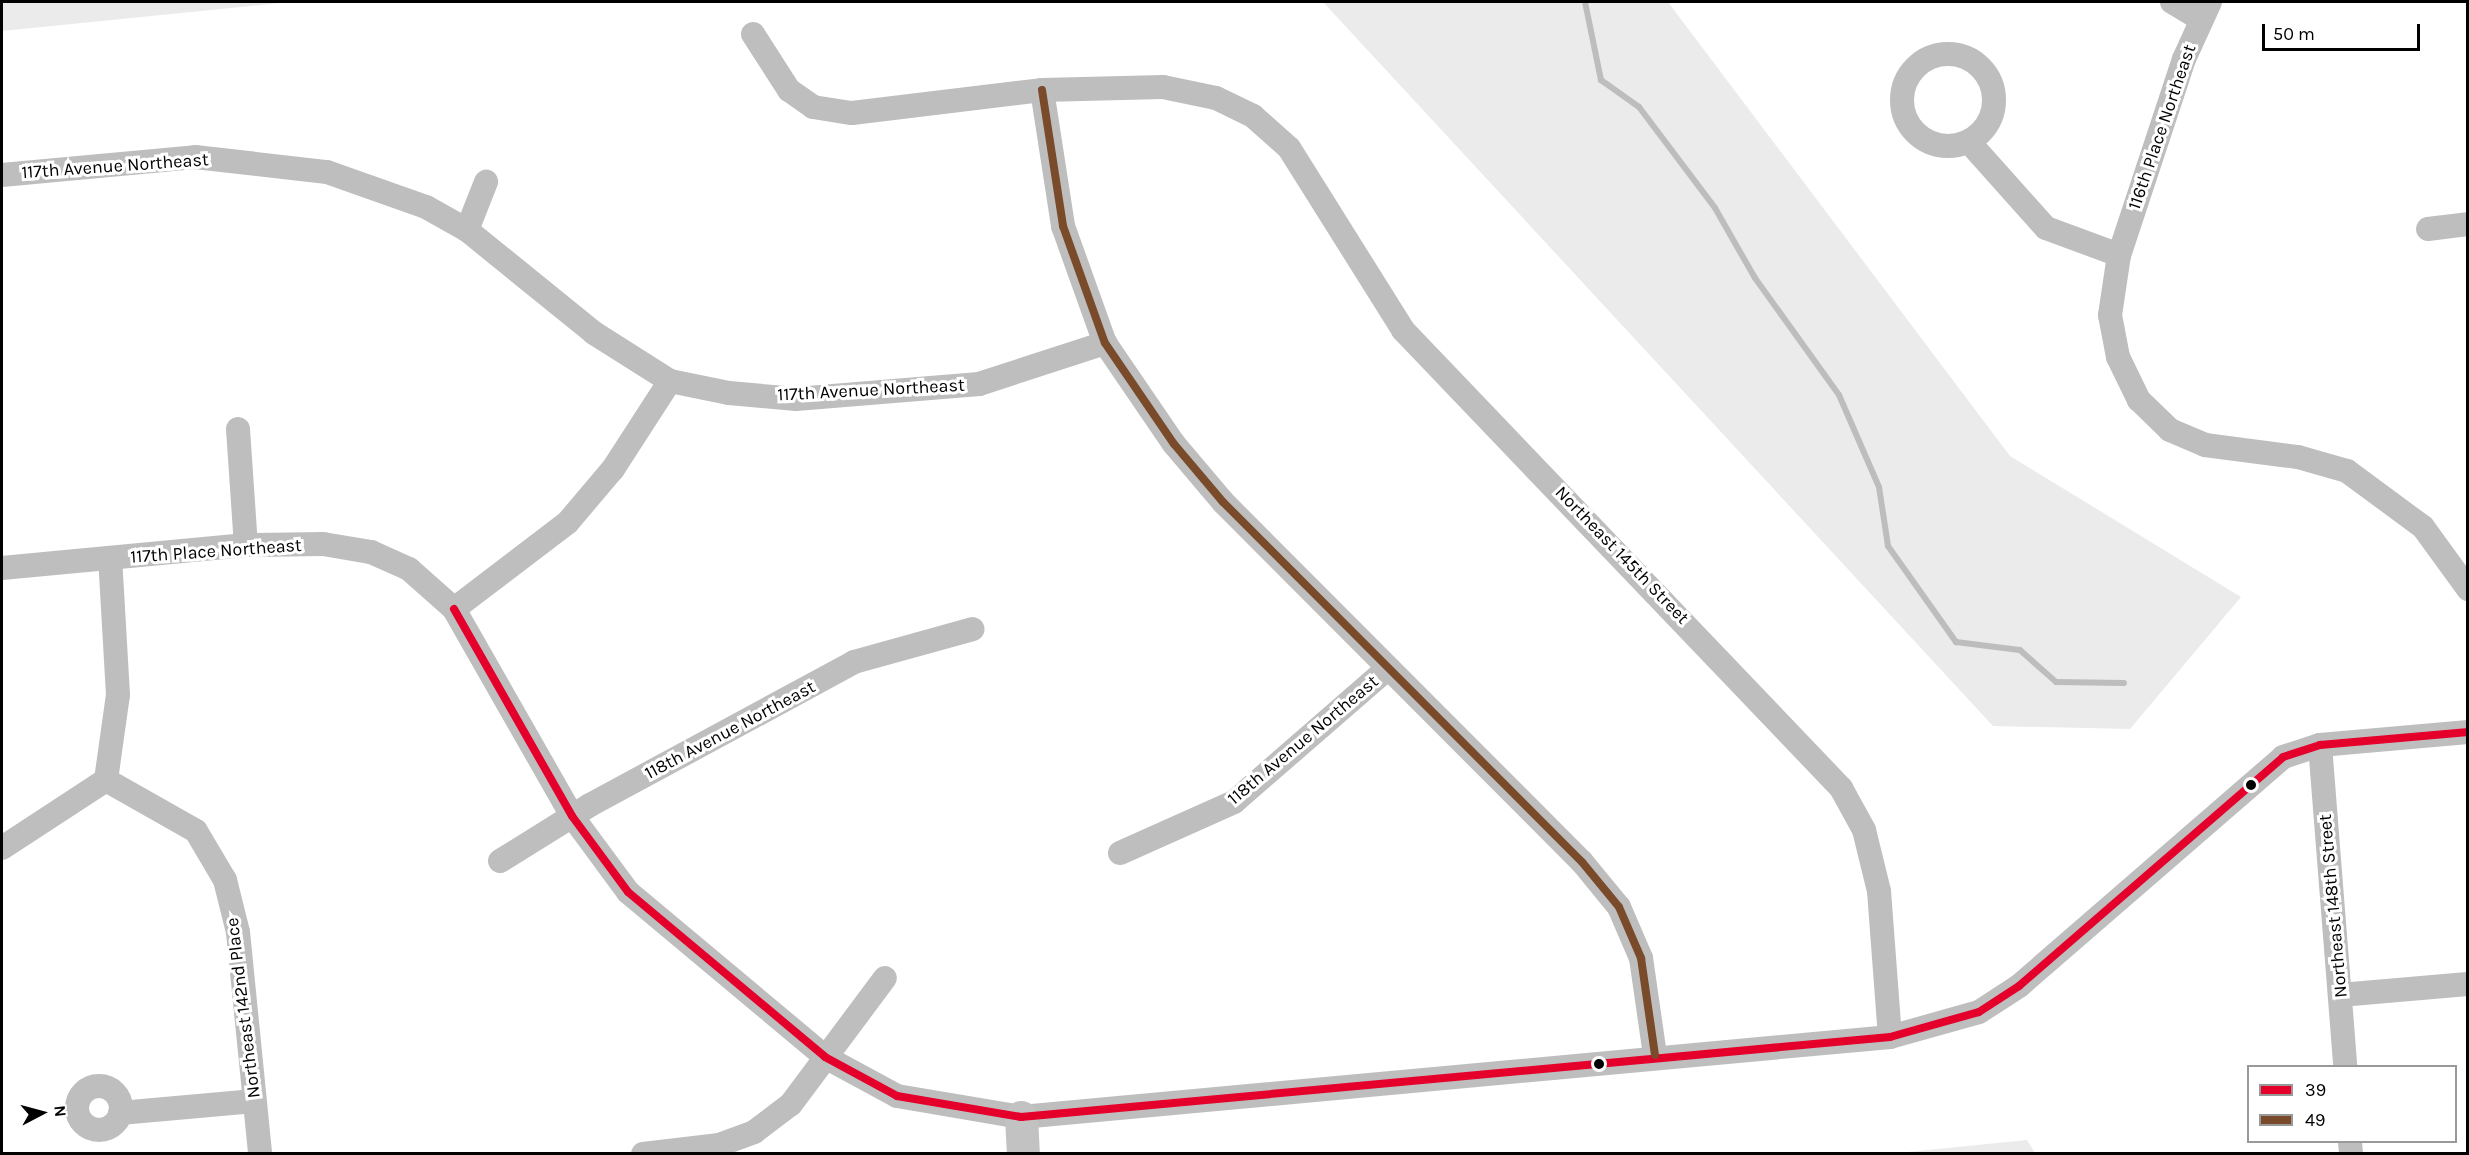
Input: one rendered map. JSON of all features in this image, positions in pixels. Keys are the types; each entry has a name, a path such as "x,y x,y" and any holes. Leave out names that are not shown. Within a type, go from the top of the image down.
{"street":[{"path":"2172,2 2205,10"},
{"name":"116th Place Northeast","path":"2205,10 2119,255 2110,315 2118,357 2139,400 2170,429 2205,445 2298,457 2347,471 2423,527 2468,589"},
{"path":"753,34 789,90 813,107 852,113 1042,90 1063,226 1105,342 1174,444 1222,502 1386,670 1582,862 1619,907 1641,958 1655,1056"},
{"name":"Northeast 145th Street","path":"1042,90 1163,87 1216,98 1253,116 1294,152 1403,330 1841,788 1863,830 1879,891 1890,1037"},
{"path":"1969,142 2046,228 2119,255"},
{"name":"117th Avenue Northeast","path":"2,174 195,157 258,161 327,172 426,207 467,230 594,333 670,381 796,399 979,384 1105,342"},
{"path":"467,230 486,182"},
{"path":"2428,229 2468,224"},
{"path":"454,609 568,522 613,469 670,381"},
{"path":"238,429 246,545"},
{"name":"117th Place Northeast","path":"2,568 246,545 323,544 371,552 409,569 454,609 572,816 628,892 825,1057 897,1096 1021,1117 1655,1056 1890,1037 1979,1012 2019,986 2283,757 2320,745 2468,732"},
{"path":"2,848 106,780 118,695 110,558"},
{"name":"118th Avenue Northeast","path":"500,861 572,816 854,662 973,629"},
{"name":"118th Avenue Northeast","path":"1120,853 1234,802 1386,670"},
{"name":"Northeast 148th Street","path":"2320,745 2345,1065"},
{"name":"Northeast 142nd Place","path":"106,780 196,831 225,880 238,932 260,1154"},
{"path":"643,1154 719,1145 754,1132 791,1104 885,978"},
{"path":"2340,995 2468,984"},
{"path":"120,1113 254,1101"},
{"path":"1021,1117 1023,1154"}],"shaded area":[{"path":"2,2 290,2 2,31"},
{"path":"1323,2 1668,2 2010,456 2241,597 2130,729 1993,726"},
{"path":"2027,1140 2035,1153 1898,1153"}],"waterway":[{"path":"1585,2 1601,80 1639,107 1715,208 1755,278 1839,395 1879,487 1888,546 1956,642 2020,650 2056,682 2124,683"}],"transit line":[{"name":"49","path":"1042,90 1063,226 1105,343 1174,444 1223,502 1582,862 1619,907 1641,958 1655,1055"},
{"name":"39","path":"454,609 572,816 628,892 825,1057 897,1096 1021,1117 1890,1037 1979,1012 2019,986 2283,757 2320,745 2468,732"}]}
